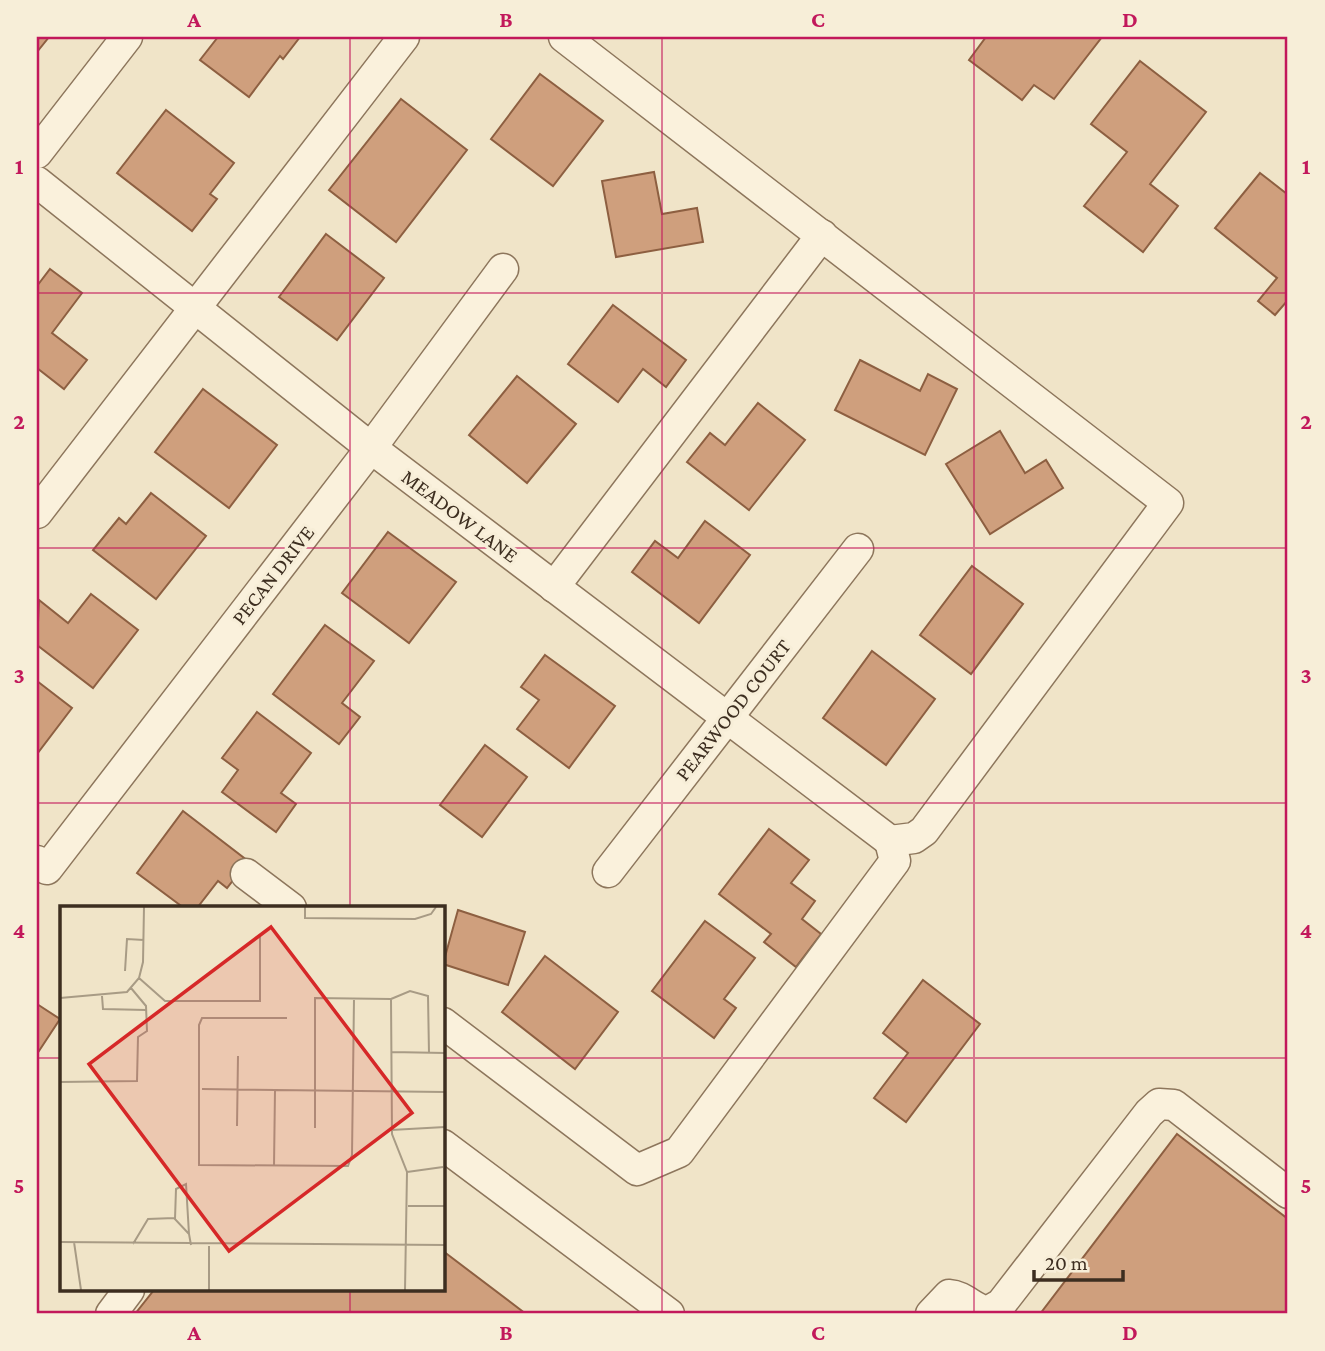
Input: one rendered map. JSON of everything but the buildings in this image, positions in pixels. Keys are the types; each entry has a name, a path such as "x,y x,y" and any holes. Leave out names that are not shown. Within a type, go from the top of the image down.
{"street":[{"path":"37,153 127,37"},
{"path":"37,513 404,37"},
{"path":"444,1024 637,1170 679,1152 895,861 890,841 914,838 924,831 1168,503 564,37"},
{"name":"MEADOW LANE","path":"37,182 371,448 890,841"},
{"path":"554,587 822,235"},
{"name":"PECAN DRIVE","path":"37,862 47,869 371,448 503,269"},
{"name":"PEARWOOD COURT","path":"608,872 858,549"},
{"path":"246,874 288,906"},
{"path":"931,1314 949,1295 959,1296 976,1309 987,1312 1001,1304 1149,1113 1159,1104 1174,1105 1288,1193"},
{"path":"444,1146 669,1314"},
{"path":"111,1314 128,1292"}]}
